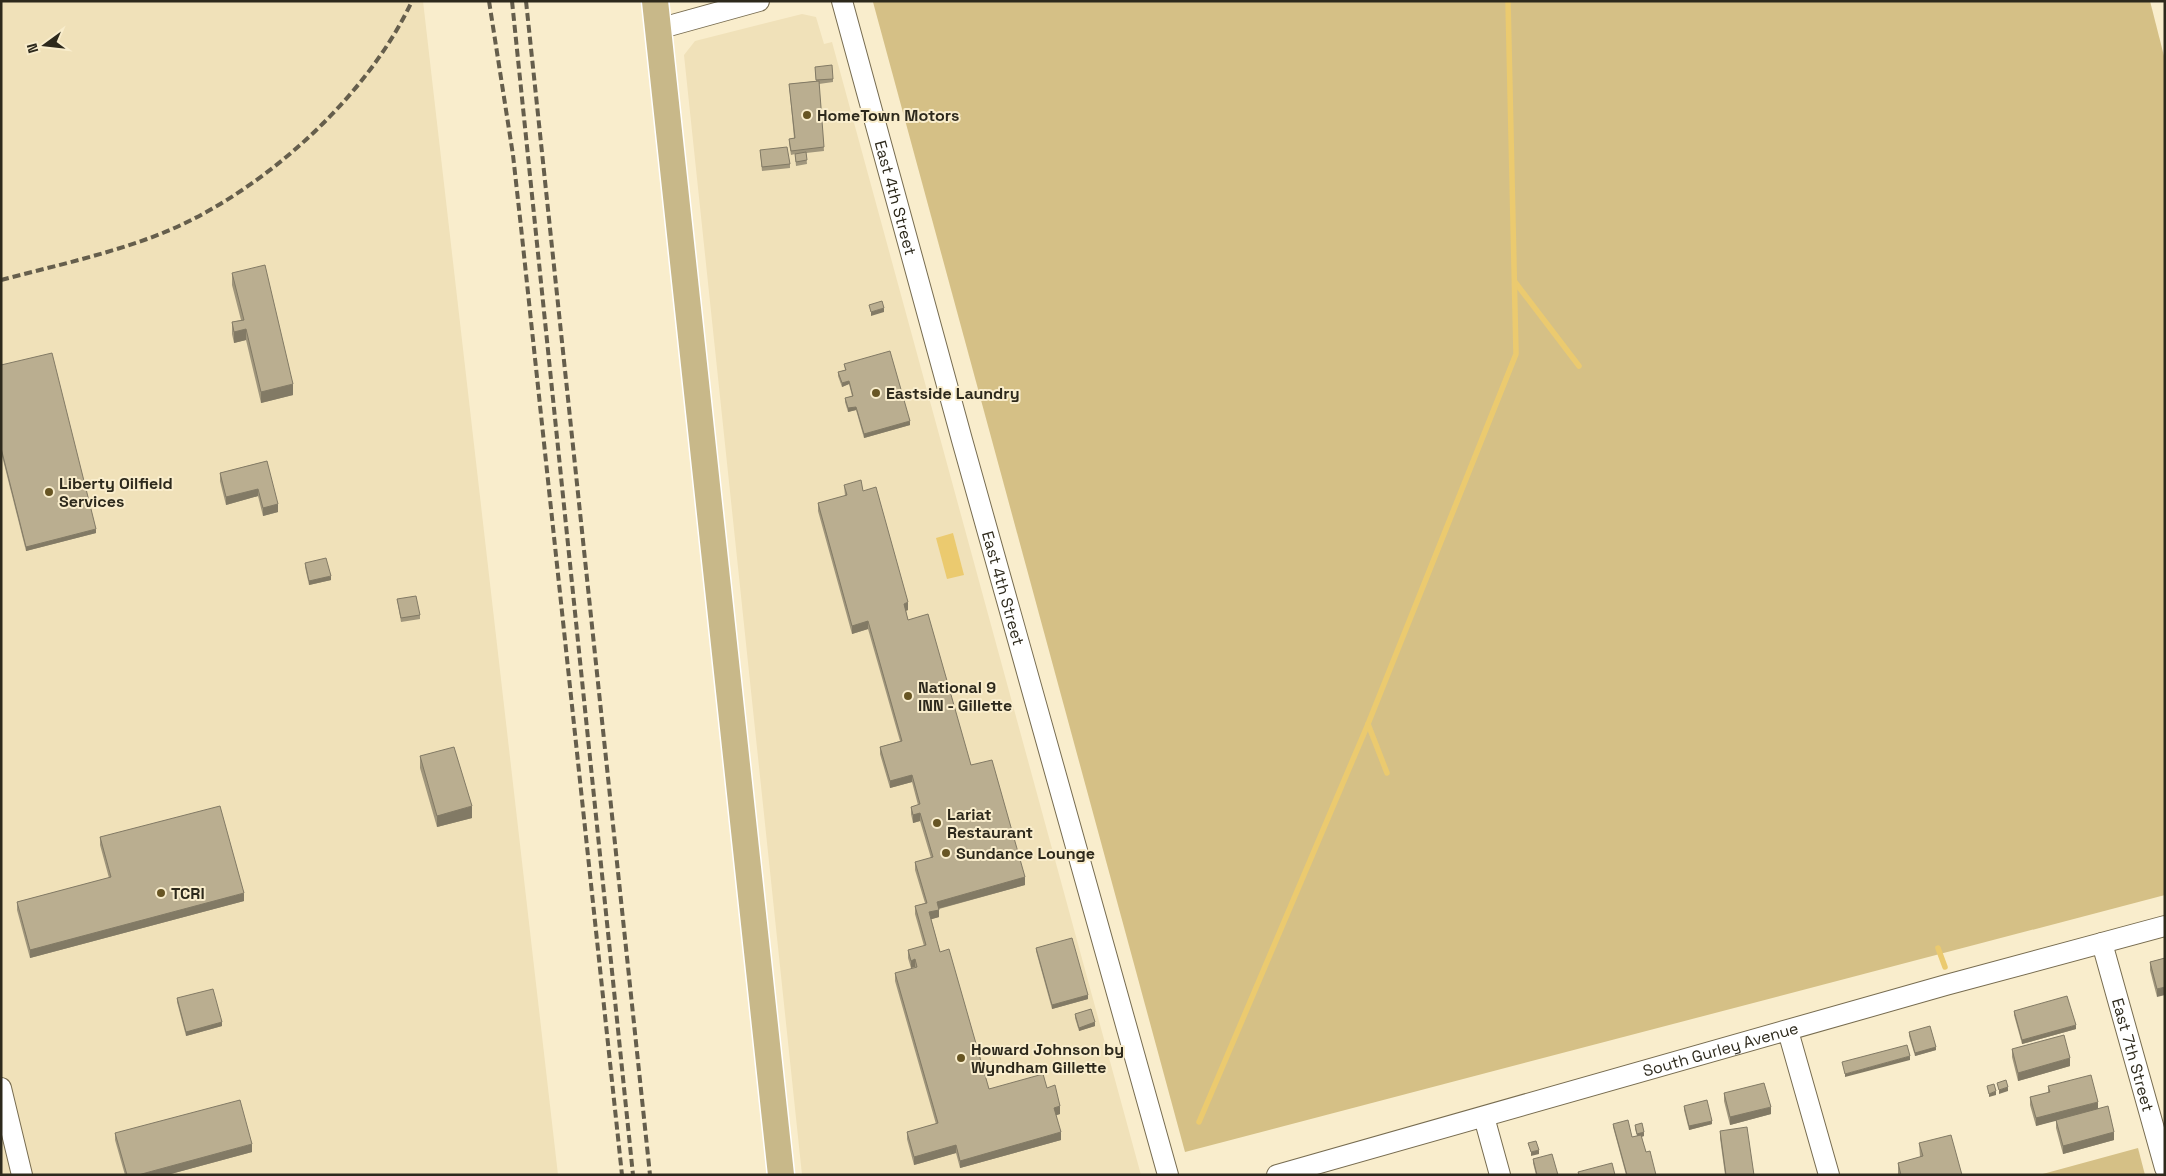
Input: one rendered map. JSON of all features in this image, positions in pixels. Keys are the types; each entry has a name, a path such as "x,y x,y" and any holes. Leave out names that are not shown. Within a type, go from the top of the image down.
{"main road":[{"path":"655,1 781,1175"}],"street":[{"path":"658,29 759,1"},
{"name":"East 4th Street","path":"842,1 1168,1175"},
{"name":"South Gurley Avenue","path":"1277,1175 2165,926"},
{"name":"East 7th Street","path":"2102,943 2165,1168"},
{"path":"1788,1031 1829,1175"},
{"path":"1,1088 22,1175"},
{"path":"1484,1117 1500,1175"}],"shaded area":[{"path":"1,1 423,1 558,1175 1,1175"},
{"path":"2150,1 2165,60 2165,895 1185,1152 873,2"},
{"path":"802,14 816,17 824,44 832,42 1141,1175 802,1175 684,55 695,41"},
{"path":"953,533 964,575 947,579 936,538"},
{"path":"2138,1148 2145,1175 2039,1175"}],"building":[{"path":"832,65 833,79 816,80 815,67"},
{"name":"HomeTown Motors","path":"819,81 824,147 791,151 789,139 795,138 789,84"},
{"path":"787,147 790,164 762,167 760,150"},
{"path":"806,152 807,160 796,162 795,154"},
{"path":"265,265 293,384 261,392 246,329 234,332 232,322 244,320 232,273"},
{"path":"882,301 884,308 871,312 869,305"},
{"name":"Eastside Laundry","path":"890,351 910,421 864,434 856,407 848,408 845,398 853,396 849,381 842,383 838,372 846,370 844,364"},
{"name":"Liberty Oilfield Services","path":"52,353 96,529 26,547 1,448 1,365"},
{"path":"267,461 278,504 263,508 258,489 226,497 220,473"},
{"path":"861,480 863,491 876,487 908,602 904,604 908,620 928,614 971,765 992,760 1025,877 937,902 939,910 929,912 940,952 949,949 989,1089 1043,1074 1047,1088 1055,1085 1060,1106 1054,1108 1061,1132 960,1161 956,1145 914,1157 907,1132 938,1123 895,973 917,967 915,959 911,961 908,950 926,945 915,906 927,903 915,862 933,857 920,813 913,815 911,807 920,804 912,775 890,781 880,747 902,741 868,621 852,626 818,503 847,495 844,485"},
{"path":"326,558 331,576 309,581 305,563"},
{"path":"416,596 420,615 401,618 397,599"},
{"path":"454,747 472,806 437,816 420,756"},
{"name":"TCRI","path":"220,806 244,893 30,950 17,902 111,877 100,837"},
{"path":"1072,938 1088,995 1052,1005 1036,948"},
{"path":"2165,958 2165,987 2157,989 2150,962"},
{"path":"213,989 222,1022 186,1032 177,998"},
{"path":"2067,996 2076,1025 2022,1040 2014,1011"},
{"path":"1091,1009 1095,1022 1079,1028 1075,1014"},
{"path":"1930,1026 1936,1047 1915,1053 1909,1032"},
{"path":"2064,1035 2070,1058 2018,1073 2012,1049"},
{"path":"1907,1045 1910,1056 1845,1074 1842,1062"},
{"path":"2091,1075 2098,1102 2036,1118 2030,1097 2050,1092 2048,1086"},
{"path":"2006,1080 2008,1087 1999,1090 1997,1083"},
{"path":"1764,1083 1771,1107 1730,1117 1724,1093"},
{"path":"1994,1084 1996,1091 1989,1094 1987,1086"},
{"path":"240,1100 252,1144 138,1175 127,1175 115,1133"},
{"path":"1707,1100 1712,1121 1689,1126 1684,1106"},
{"path":"2108,1106 2114,1132 2063,1146 2056,1120"},
{"path":"1628,1120 1632,1137 1641,1135 1646,1152 1650,1151 1656,1175 1627,1175 1613,1124"},
{"path":"1642,1123 1644,1132 1637,1134 1635,1125"},
{"path":"1747,1127 1754,1175 1726,1175 1720,1131"},
{"path":"1951,1135 1962,1175 1901,1175 1898,1163 1923,1156 1919,1143"},
{"path":"1536,1141 1539,1150 1531,1152 1528,1143"},
{"path":"1552,1154 1558,1175 1537,1175 1533,1159"},
{"path":"1612,1163 1615,1175 1579,1175 1578,1172"}],"waterway":[{"path":"1199,1122 1368,724 1516,354 1508,1"},
{"path":"1515,282 1579,366"},
{"path":"1368,724 1387,773"},
{"path":"1938,948 1945,967"}],"railway":[{"path":"1,280 93,256 147,239 187,222 226,200 265,174 301,144 335,111 366,76 391,39 412,1"},
{"path":"489,1 513,155 622,1175"},
{"path":"512,1 633,1175"},
{"path":"526,1 650,1175"}],"place":[{"name":"HomeTown Motors","path":"807,115"},
{"name":"Eastside Laundry","path":"876,393"},
{"name":"Liberty Oilfield Services","path":"49,492"},
{"name":"National 9 INN - Gillette","path":"908,696"},
{"name":"Lariat Restaurant","path":"937,823"},
{"name":"Sundance Lounge","path":"946,853"},
{"name":"TCRI","path":"161,893"},
{"name":"Howard Johnson by Wyndham Gillette","path":"961,1058"}]}
